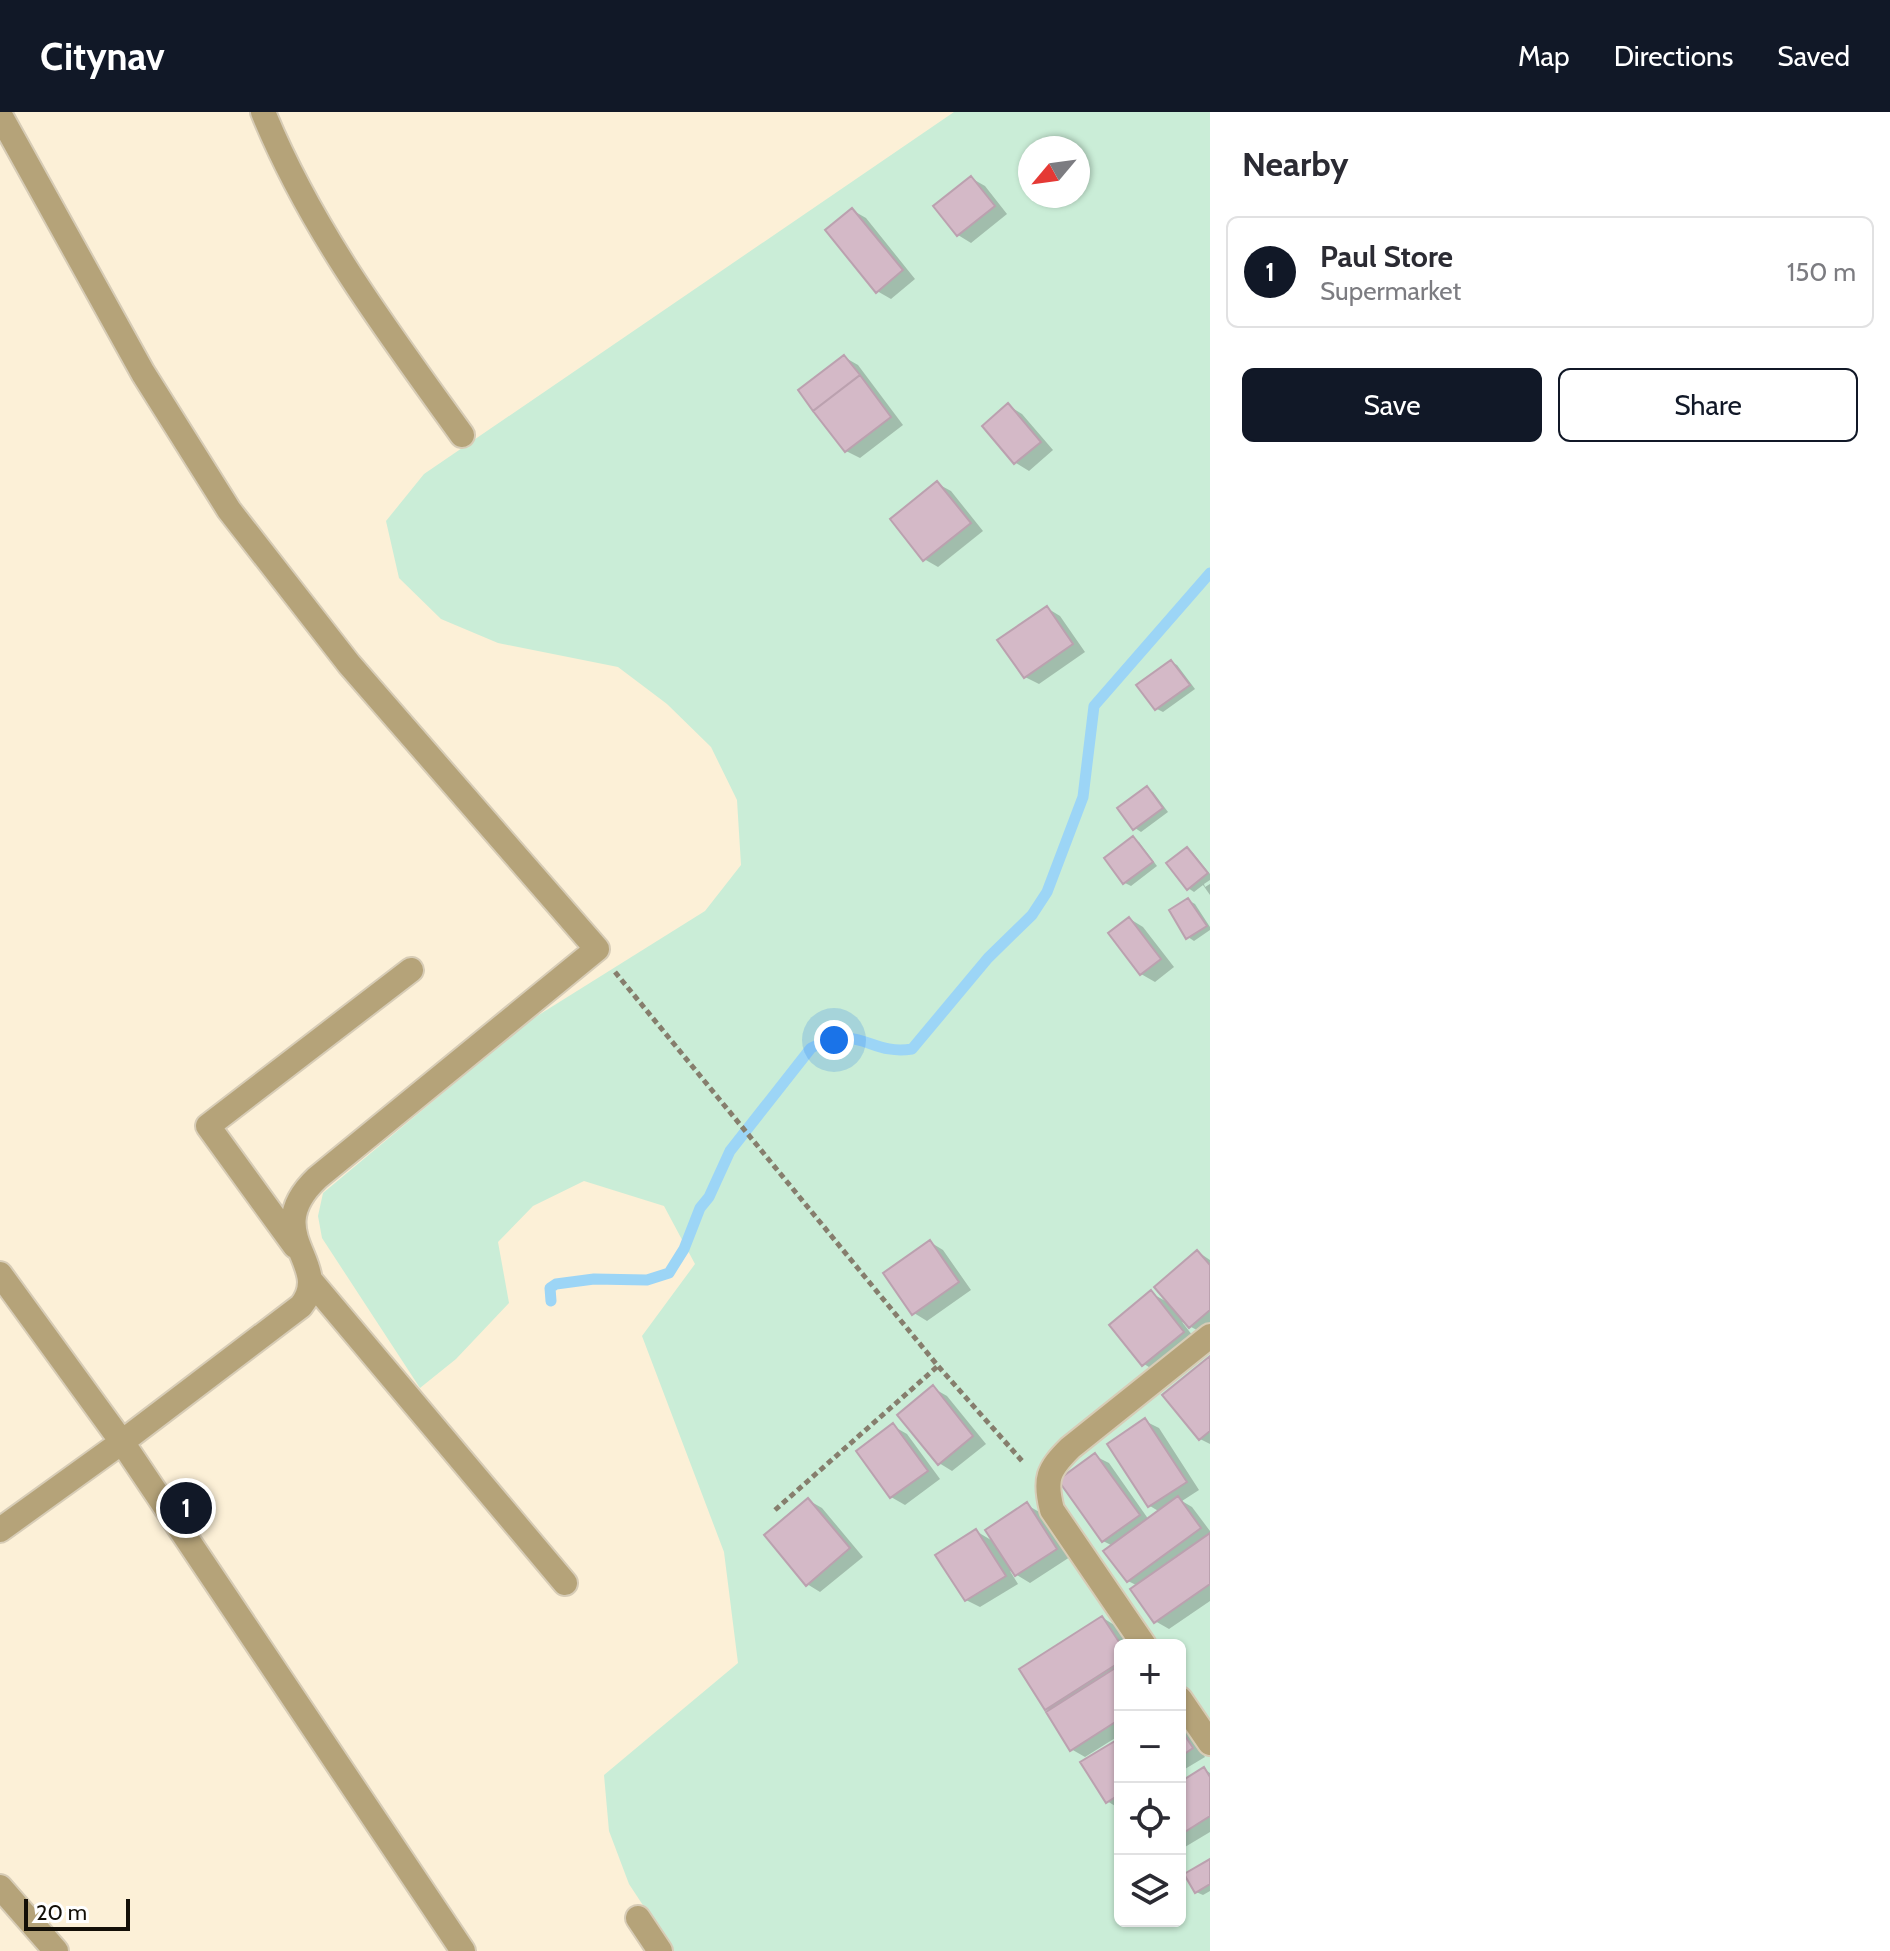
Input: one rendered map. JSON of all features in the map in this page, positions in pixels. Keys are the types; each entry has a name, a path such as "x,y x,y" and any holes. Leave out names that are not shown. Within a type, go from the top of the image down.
{"street":[{"path":"263,112 281,156 310,210 374,313 462,435"},
{"path":"0,115 143,373 229,510 349,664 597,949 309,1185 299,1197 292,1216 294,1238 308,1271 306,1299 299,1307 0,1530"},
{"path":"411,970 208,1126 308,1271 565,1583"},
{"path":"0,1274 122,1442 463,1951"},
{"path":"1140,1639 1052,1510 1046,1488 1053,1466 1070,1448 1210,1336"},
{"path":"1186,1708 1210,1743"},
{"path":"0,1887 56,1951"},
{"path":"638,1918 660,1951"}],"path":[{"path":"597,949 938,1366 1046,1488"},
{"path":"775,1510 938,1366"}],"green space":[{"path":"954,112 1210,112 1210,1951 673,1951 629,1884 609,1831 604,1775 738,1663 724,1552 642,1336 695,1264 664,1206 584,1181 533,1206 498,1242 509,1303 456,1359 420,1388 322,1238 318,1216 323,1193 529,1021 705,911 741,865 737,800 711,747 667,704 618,667 498,643 441,619 399,578 386,521 424,474"}],"building":[{"path":"971,176 995,206 957,236 933,206"},
{"path":"852,208 903,270 876,293 825,230"},
{"path":"844,355 860,375 813,411 798,390"},
{"path":"860,375 891,417 845,452 813,411"},
{"path":"1008,403 1041,442 1014,464 982,426"},
{"path":"937,481 971,523 923,561 890,519"},
{"path":"1047,606 1073,644 1024,678 997,640"},
{"path":"1171,660 1190,685 1155,710 1136,685"},
{"path":"1147,786 1163,808 1133,830 1117,808"},
{"path":"1133,836 1153,862 1123,884 1104,858"},
{"path":"1187,847 1208,873 1187,890 1166,863"},
{"path":"1188,898 1207,926 1186,939 1169,910"},
{"path":"1129,917 1161,959 1140,975 1108,933"},
{"path":"930,1240 959,1282 912,1315 883,1273"},
{"path":"1197,1250 1210,1265 1210,1310 1189,1328 1154,1287"},
{"path":"1151,1290 1184,1332 1142,1366 1109,1325"},
{"path":"1210,1356 1210,1431 1199,1440 1162,1395"},
{"path":"933,1385 973,1436 938,1465 897,1415"},
{"path":"1145,1418 1187,1482 1148,1507 1107,1444"},
{"path":"893,1423 928,1471 890,1498 856,1451"},
{"path":"1095,1453 1140,1515 1102,1542 1058,1480"},
{"path":"1178,1496 1201,1528 1127,1582 1103,1551"},
{"path":"808,1498 850,1548 806,1586 764,1535"},
{"path":"1027,1502 1057,1549 1015,1576 985,1530"},
{"path":"976,1529 1006,1576 965,1601 935,1555"},
{"path":"1210,1533 1210,1584 1154,1623 1130,1589"},
{"path":"1102,1616 1117,1639 1114,1639 1114,1666 1045,1710 1019,1669"},
{"path":"1114,1669 1114,1723 1070,1751 1046,1712"},
{"path":"1186,1737 1193,1748 1186,1753"},
{"path":"1114,1742 1114,1798 1106,1803 1080,1762"},
{"path":"1204,1767 1210,1777 1210,1816 1186,1831 1186,1783 1186,1778"},
{"path":"1210,1859 1210,1884 1195,1893 1186,1873"}],"waterway":[{"path":"551,1301 550,1288 556,1284 594,1279 647,1280 669,1273 684,1249 700,1208 709,1197 730,1151 811,1048 841,1038 897,1050 912,1049 988,958 1032,915 1047,892 1083,797 1094,706 1210,573"}],"place":[{"name":"Paul Store","path":"186,1508"}]}
